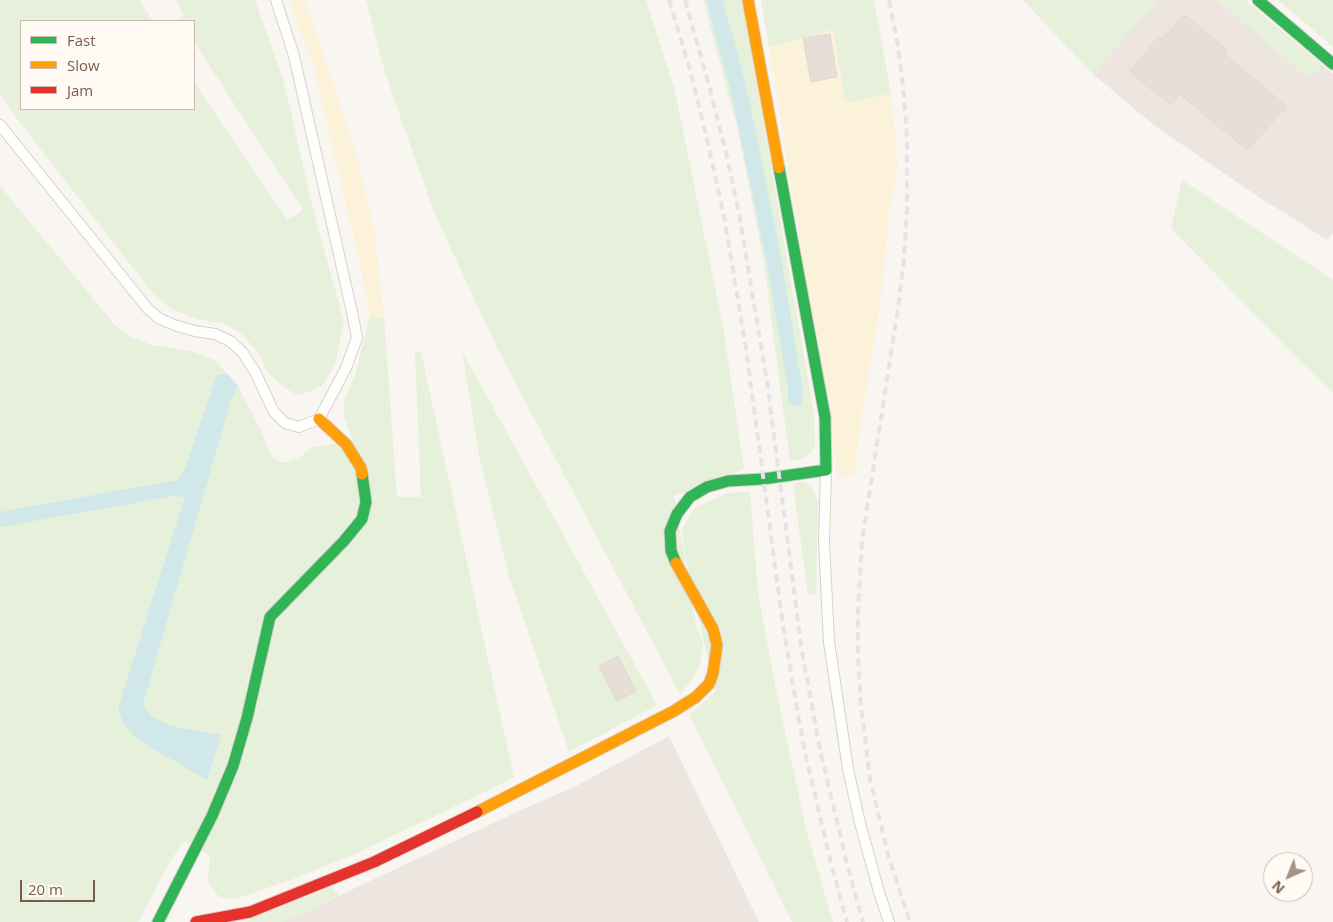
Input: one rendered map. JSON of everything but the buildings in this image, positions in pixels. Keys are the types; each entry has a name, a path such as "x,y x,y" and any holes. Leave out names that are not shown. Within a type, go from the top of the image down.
{"street":[{"path":"196,922 250,912 374,862 579,760 688,703 709,684 713,673 717,645 713,629 671,551 670,531 677,514 690,497 707,487 728,481 764,479 826,470 825,417 748,0"},
{"path":"1258,0 1333,64"},
{"path":"158,922 212,816 233,766 247,718 270,617 344,541 362,519 366,502 361,468 346,444 320,419"}],"lane":[{"path":"0,125 148,309 160,319 177,326 215,334 230,341 243,353 255,372 274,412 286,423 299,427 320,419 346,368 357,338 294,56 276,0"},
{"path":"826,470 824,542 829,642 848,769 860,823 889,922"}],"shaded area":[{"path":"1055,0 1245,0 1333,74 1333,233 1327,240 1266,202 1155,126 1093,74 1040,18"},
{"path":"669,736 759,922 283,922 578,785"}],"green space":[{"path":"0,0 139,0 152,20 20,20 20,110 195,110 195,83 287,220 303,210 195,44 195,20 179,20 184,15 176,0 255,0 284,82 314,213 344,322 335,364 322,386 297,395 285,388 267,371 258,353 243,335 225,324 197,319 173,310 154,295 0,95"},
{"path":"366,0 646,0 675,91 724,333 744,469 674,496 696,624 703,643 700,663 693,679 680,694 498,350 434,212 385,73"},
{"path":"703,0 742,0 814,414 815,445 811,453 804,458 790,461 764,263 738,131"},
{"path":"761,0 874,0 891,94 845,103 833,30 769,47"},
{"path":"1023,0 1158,0 1093,74"},
{"path":"1217,0 1245,0 1322,65 1309,79"},
{"path":"1278,0 1333,0 1333,47"},
{"path":"1182,180 1333,280 1333,393 1171,228"},
{"path":"0,186 114,324 131,337 152,345 191,351 215,360 238,386 272,457 284,463 298,459 312,447 353,440 344,416 344,400 355,375 370,316 384,318 397,497 421,497 415,352 421,352 514,778 355,854 296,878 235,899 219,897 208,882 210,855 183,841 138,922 0,922"},
{"path":"462,351 657,705 569,752 510,579 480,461"},
{"path":"804,482 811,487 818,502 816,594 808,595 793,483"},
{"path":"750,492 758,592 775,685 806,829 833,922 792,922 689,715 715,692 684,551 682,529 694,508 727,493"},
{"path":"332,887 339,895 283,922 243,922"}],"sand":[{"path":"289,0 304,0 319,39 360,167 375,236 384,318 370,316 358,253 313,65"},
{"path":"833,30 845,103 891,94 898,165 889,211 883,280 859,433 855,476 837,476 769,47"}],"water":[{"path":"706,0 723,0 747,90 780,251 803,393 801,406 793,406 788,401 788,389 765,254 731,92"},
{"path":"228,374 238,386 231,400 143,704 151,716 171,726 221,735 207,780 136,738 124,725 118,708 185,497 174,496 0,527 0,512 178,480 185,469 217,375"}],"railway":[{"path":"669,0 688,63 724,216 746,349 782,618 799,721 832,867 847,922"},
{"path":"685,0 710,89 740,219 767,382 802,652 821,754 863,922"},
{"path":"889,0 898,46 904,94 907,139 907,210 898,308 862,541 858,611 858,658 861,706 870,779 888,855 910,922"}],"traffic: fast":[{"path":"1258,0 1333,64"},
{"path":"676,563 671,551 670,531 677,514 690,497 707,487 728,481 763,479 826,470 825,417 779,168"},
{"path":"158,922 212,816 233,766 247,718 270,617 344,541 362,519 366,502 362,474"}],"traffic: slow":[{"path":"748,0 779,168"},
{"path":"319,419 346,444 361,468 362,474"},
{"path":"477,812 674,711 696,697 709,684 713,673 717,645 713,629 676,563"}],"traffic: jam":[{"path":"196,922 250,912 374,862 477,812"}]}
